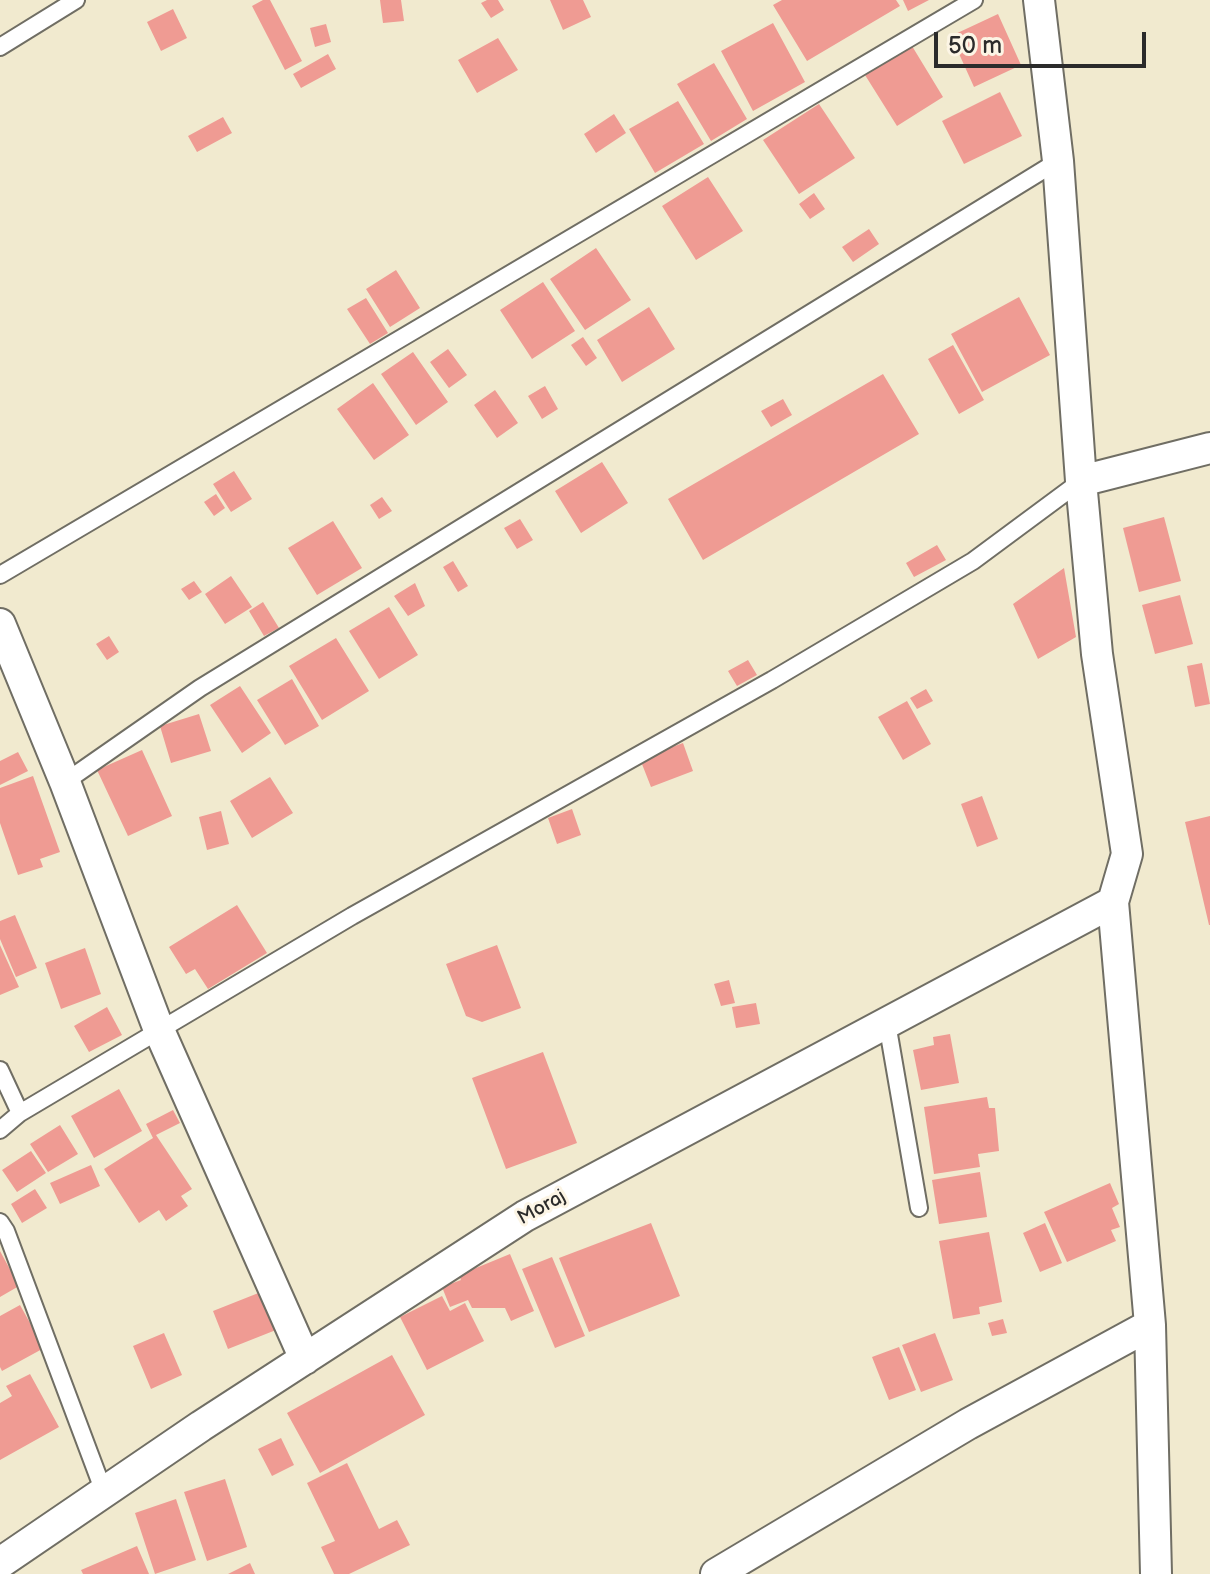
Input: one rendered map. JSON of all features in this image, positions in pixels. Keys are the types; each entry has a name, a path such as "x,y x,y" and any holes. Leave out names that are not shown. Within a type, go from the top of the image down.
{"street":[{"path":"1039,0 1058,161 1097,654 1127,854 1113,902 1150,1325 1156,1574"},
{"path":"1081,481 1210,448"},
{"path":"0,624 65,782 159,1030 305,1359"},
{"name":"Moraj","path":"0,1563 525,1216 1113,902"},
{"path":"716,1574 968,1424 1150,1325"}],"lane":[{"path":"0,47 76,0"},
{"path":"0,575 974,0"},
{"path":"65,782 200,688 1058,161"},
{"path":"0,1130 20,1113 159,1030 366,909 772,680 959,569 1081,481"},
{"path":"887,1023 919,1208"},
{"path":"0,1070 20,1113"},
{"path":"0,1222 104,1492"}],"building":[{"path":"270,0 302,61 285,70 252,6"},
{"path":"380,0 401,0 404,21 383,23"},
{"path":"498,0 504,10 491,18 481,3"},
{"path":"550,0 583,0 591,17 563,30"},
{"path":"782,0 896,0 900,6 807,61 773,5"},
{"path":"903,0 929,0 908,11"},
{"path":"173,9 187,38 161,51 147,22"},
{"path":"998,14 1021,65 974,87 951,36"},
{"path":"773,23 805,82 753,111 721,51"},
{"path":"326,24 331,42 315,47 310,28"},
{"path":"498,38 518,70 477,93 458,60"},
{"path":"912,46 943,97 897,126 865,75"},
{"path":"328,54 336,69 301,88 293,74"},
{"path":"714,63 747,119 711,141 677,84"},
{"path":"1000,92 1022,136 964,164 942,121"},
{"path":"678,101 704,144 655,173 629,129"},
{"path":"819,104 855,158 799,194 763,140"},
{"path":"614,114 626,133 596,153 584,134"},
{"path":"223,117 232,133 197,152 188,136"},
{"path":"708,177 743,231 696,260 662,206"},
{"path":"814,193 825,209 810,219 799,204"},
{"path":"869,229 879,244 853,262 842,247"},
{"path":"596,248 631,300 585,330 550,279"},
{"path":"396,270 420,308 390,327 366,289"},
{"path":"543,282 575,331 532,359 500,310"},
{"path":"1019,297 1050,355 982,392 951,334"},
{"path":"366,298 388,333 370,344 347,309"},
{"path":"649,307 675,349 622,382 597,340"},
{"path":"583,337 597,358 586,366 571,345"},
{"path":"953,345 984,400 959,414 928,359"},
{"path":"448,349 467,375 449,388 430,362"},
{"path":"413,352 448,402 416,425 381,374"},
{"path":"883,374 919,434 703,560 668,499"},
{"path":"373,383 409,435 374,460 337,409"},
{"path":"545,386 558,409 542,419 528,396"},
{"path":"495,390 518,423 497,438 474,405"},
{"path":"783,399 792,415 771,427 761,411"},
{"path":"602,462 628,503 581,533 555,491"},
{"path":"234,471 252,499 231,512 213,484"},
{"path":"216,494 225,508 214,516 204,502"},
{"path":"382,497 392,511 379,519 370,505"},
{"path":"1164,517 1181,581 1139,592 1123,528"},
{"path":"520,519 533,540 517,549 504,528"},
{"path":"333,521 362,568 317,595 288,548"},
{"path":"937,545 946,560 914,577 906,563"},
{"path":"453,561 468,586 458,592 443,567"},
{"path":"1064,568 1076,637 1038,659 1013,604"},
{"path":"231,576 252,607 225,624 205,594"},
{"path":"194,581 202,592 189,600 181,589"},
{"path":"415,583 425,606 408,616 394,596"},
{"path":"1180,595 1193,644 1155,654 1142,605"},
{"path":"263,602 279,628 264,636 249,611"},
{"path":"389,607 418,655 379,679 349,631"},
{"path":"109,636 119,652 107,660 96,644"},
{"path":"336,638 369,691 322,720 289,666"},
{"path":"748,660 757,675 737,686 728,671"},
{"path":"1202,663 1210,704 1195,707 1187,666"},
{"path":"292,679 319,726 285,745 257,700"},
{"path":"240,686 271,733 242,753 210,705"},
{"path":"926,689 933,701 917,709 910,698"},
{"path":"907,701 931,744 903,760 878,717"},
{"path":"199,714 211,751 171,763 160,726"},
{"path":"683,743 693,771 651,787 640,759"},
{"path":"142,750 172,816 128,836 97,770"},
{"path":"18,752 28,771 0,785 0,761"},
{"path":"33,776 60,852 40,859 43,867 18,875 0,823 0,788"},
{"path":"270,777 293,813 252,838 230,801"},
{"path":"982,796 998,839 977,847 961,804"},
{"path":"572,809 581,835 557,844 548,818"},
{"path":"221,811 229,844 207,850 199,817"},
{"path":"1210,816 1210,925 1209,925 1185,822"},
{"path":"237,905 267,953 208,989 195,969 186,974 169,947"},
{"path":"15,915 37,968 16,977 0,939 0,921"},
{"path":"0,945 19,987 0,995"},
{"path":"497,945 521,1008 482,1022 466,1016 446,964"},
{"path":"85,948 101,994 61,1009 45,963"},
{"path":"729,980 735,1003 721,1006 714,984"},
{"path":"756,1003 760,1024 736,1028 732,1007"},
{"path":"107,1007 122,1035 89,1052 74,1026"},
{"path":"950,1034 959,1083 921,1090 913,1050 934,1045 933,1037"},
{"path":"543,1052 577,1143 506,1169 472,1078"},
{"path":"119,1089 142,1131 94,1158 71,1116"},
{"path":"987,1097 989,1108 995,1108 999,1151 978,1154 980,1167 934,1174 924,1107"},
{"path":"173,1110 180,1123 156,1135 192,1189 181,1196 188,1206 166,1221 159,1210 139,1223 104,1169 153,1138 146,1124"},
{"path":"60,1125 78,1154 48,1172 30,1144"},
{"path":"31,1151 46,1173 17,1192 2,1170"},
{"path":"91,1165 100,1186 60,1204 50,1183"},
{"path":"980,1172 987,1217 939,1224 932,1180"},
{"path":"1110,1183 1119,1204 1112,1208 1120,1227 1111,1230 1116,1241 1067,1262 1044,1212"},
{"path":"35,1189 47,1208 22,1223 11,1204"},
{"path":"651,1223 680,1296 589,1332 559,1258"},
{"path":"1045,1223 1062,1263 1040,1272 1023,1233"},
{"path":"989,1232 1002,1302 979,1307 980,1314 953,1319 939,1241"},
{"path":"0,1251 19,1286 0,1297"},
{"path":"510,1254 534,1311 511,1321 505,1308 472,1308 468,1300 450,1307 442,1287 461,1280 459,1275"},
{"path":"552,1257 585,1336 555,1348 522,1269"},
{"path":"266,1290 281,1328 228,1349 213,1311"},
{"path":"442,1296 450,1311 465,1303 484,1341 427,1370 400,1317"},
{"path":"20,1305 44,1348 2,1371 0,1316"},
{"path":"1003,1319 1007,1333 992,1336 988,1323"},
{"path":"164,1333 182,1375 151,1389 133,1346"},
{"path":"935,1333 953,1380 921,1392 902,1345"},
{"path":"899,1347 916,1390 889,1400 872,1357"},
{"path":"392,1355 425,1415 320,1473 287,1413"},
{"path":"30,1374 59,1427 0,1460 0,1403 12,1396 6,1386"},
{"path":"281,1438 294,1465 272,1476 258,1449"},
{"path":"347,1463 379,1529 397,1520 410,1545 349,1574 334,1574 321,1547 335,1541 307,1483"},
{"path":"225,1479 247,1547 207,1561 184,1492"},
{"path":"176,1499 196,1560 155,1574 135,1513"},
{"path":"137,1546 149,1574 83,1574 81,1570"},
{"path":"250,1563 255,1574 228,1574"}]}
